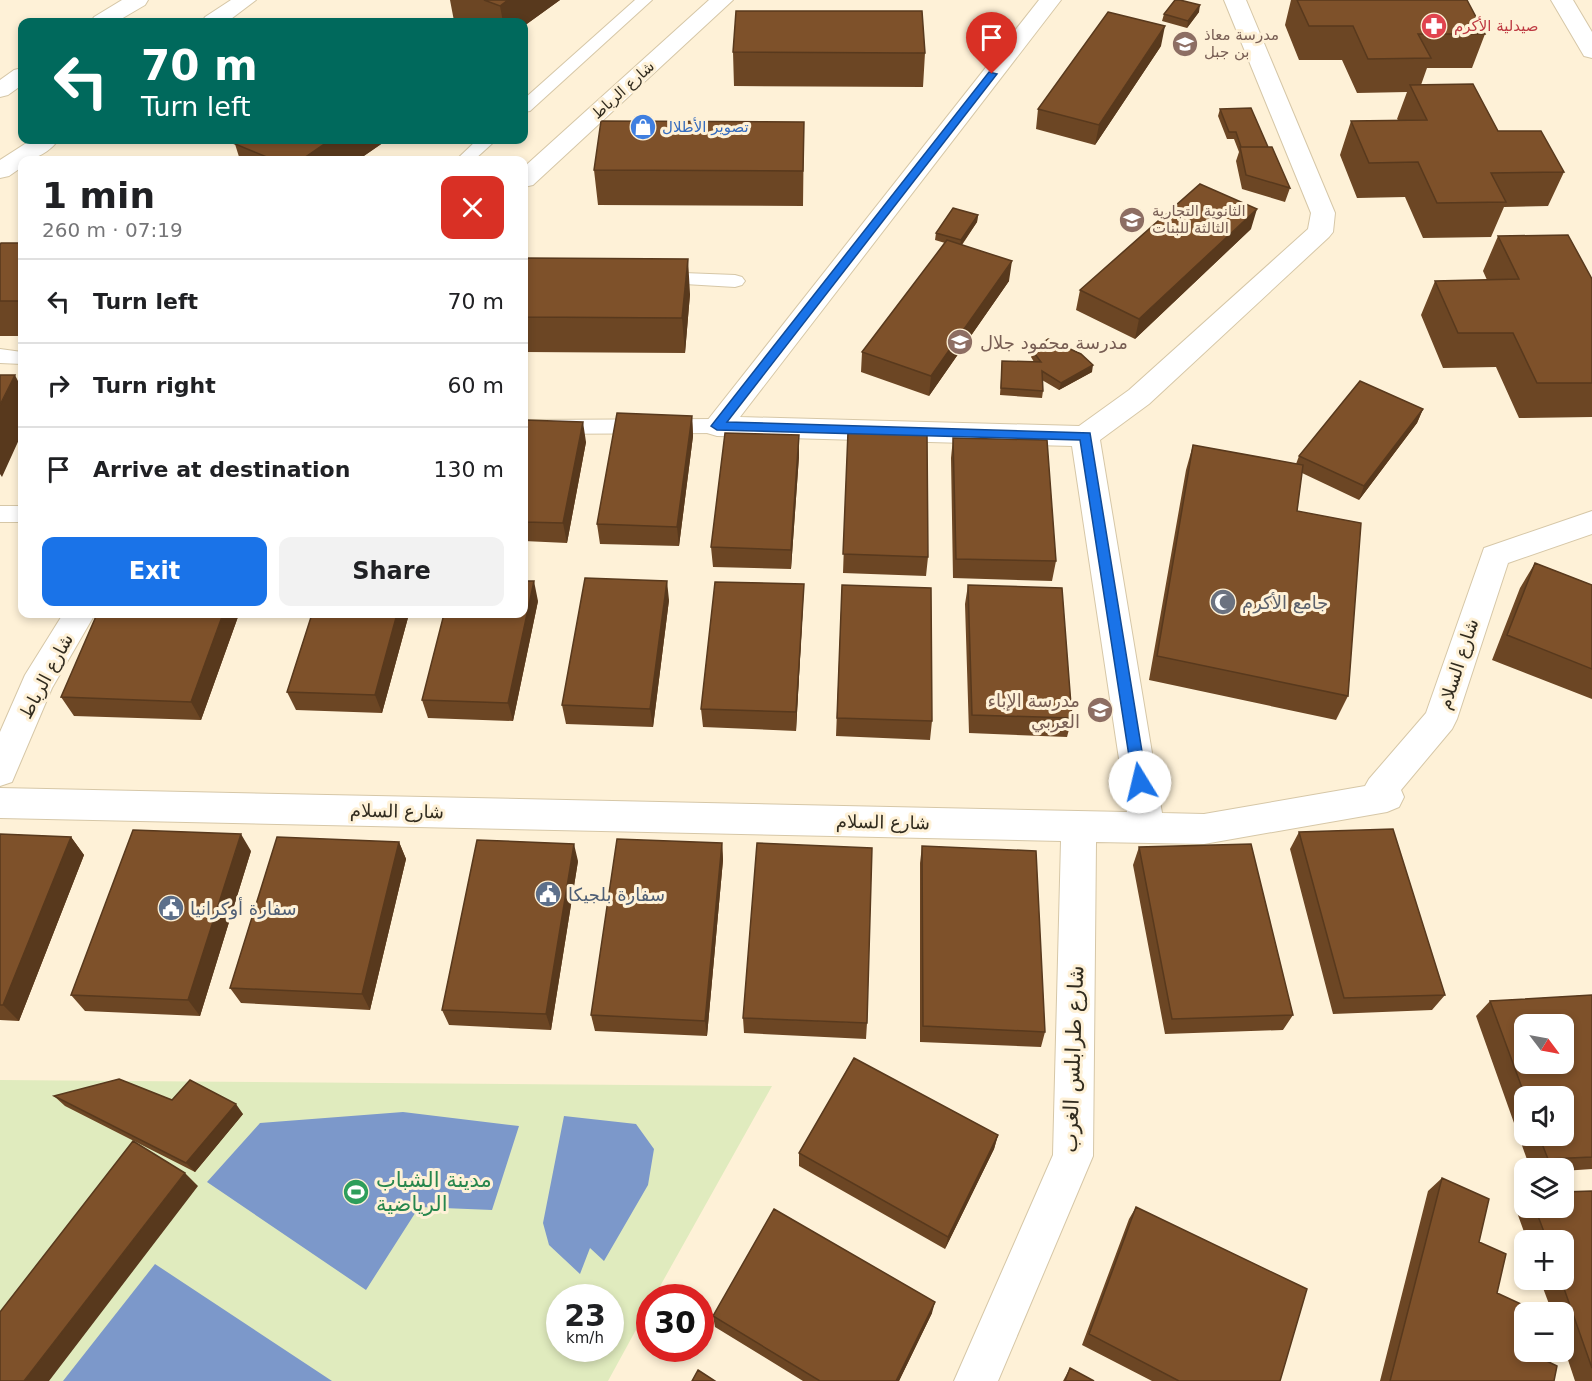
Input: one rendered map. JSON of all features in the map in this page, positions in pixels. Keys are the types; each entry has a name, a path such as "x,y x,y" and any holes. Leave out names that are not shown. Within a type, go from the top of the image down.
{"main road":[{"path":"108,18 137,0"},
{"path":"219,18 245,0"},
{"name":"شارع الرباط","path":"528,176 722,0"},
{"path":"717,426 1050,0"},
{"path":"717,426 1085,436 1139,396 1320,232 1323,213 1235,0"},
{"path":"1562,0 1592,51"},
{"path":"1581,0 1588,11 1592,10"},
{"path":"0,90 18,78"},
{"path":"22,156 40,144"},
{"path":"0,171 18,159"},
{"path":"1085,436 1147,828"},
{"name":"شارع السلام","path":"0,803 1204,829 1387,798 1381,789 1440,719 1495,556 1592,522"},
{"name":"شارع الرباط","path":"0,772 37,684 77,618"},
{"name":"شارع طرابلس الغرب","path":"976,1381 1073,1156 1079,826"}],"lane":[{"path":"528,103 644,0"},
{"path":"469,156 482,144"},
{"path":"641,278 735,281"},
{"path":"0,356 18,358"},
{"path":"528,427 717,426"},
{"path":"0,514 18,514"}],"green space":[{"name":"مدينة الشباب الرياضية","path":"0,1080 772,1086 661,1284 636,1284 636,1330 624,1352 624,1284 546,1284 546,1362 618,1362 608,1381 0,1381"}],"water":[{"path":"403,1112 519,1126 492,1210 419,1207 366,1290 207,1182 260,1123"},
{"path":"564,1116 636,1124 654,1149 648,1185 604,1261 590,1248 580,1274 549,1245 543,1223"},
{"path":"155,1264 332,1381 63,1381"}],"building":[{"path":"484,0 508,0 500,6"},
{"path":"1175,0 1200,5 1188,21 1164,14"},
{"path":"1297,0 1467,0 1485,34 1418,34 1431,58 1368,59 1353,26 1309,26"},
{"path":"736,11 922,11 925,53 733,52"},
{"path":"1108,12 1165,26 1099,125 1038,109"},
{"path":"1473,84 1498,131 1541,131 1564,172 1491,173 1506,202 1437,203 1418,162 1369,163 1351,121 1427,120 1410,85"},
{"path":"1251,108 1268,147 1241,147 1236,132 1229,132 1220,109"},
{"path":"601,121 804,122 803,171 594,170"},
{"path":"235,144 324,144 307,156 264,156"},
{"path":"1240,147 1272,147 1290,188 1246,175"},
{"path":"1200,184 1257,209 1139,319 1080,290"},
{"path":"953,208 978,215 961,240 936,233"},
{"path":"1568,235 1592,279 1592,383 1537,383 1513,333 1458,333 1435,281 1519,279 1498,236"},
{"path":"947,240 1012,261 931,376 862,352"},
{"path":"1,243 18,243 18,301 0,301"},
{"path":"528,258 688,259 682,318 528,317"},
{"path":"1048,339 1081,354 1093,365 1061,383 1042,371 1043,391 1001,388 1002,361 1041,362 1032,350"},
{"path":"0,375 15,375 0,405"},
{"path":"1360,381 1423,409 1364,486 1299,456"},
{"path":"617,413 692,416 677,527 597,524"},
{"path":"528,420 583,422 563,523 528,522"},
{"path":"848,432 927,434 928,557 843,554"},
{"path":"725,433 799,435 791,550 711,547"},
{"path":"953,438 1047,440 1056,561 956,559"},
{"path":"1193,445 1303,465 1297,511 1361,523 1348,696 1157,656"},
{"path":"1535,563 1592,585 1592,669 1507,635"},
{"path":"585,578 667,581 650,709 562,705"},
{"path":"528,581 534,581 528,609"},
{"path":"715,582 804,584 796,712 701,709"},
{"path":"842,585 931,588 932,721 837,718"},
{"path":"968,585 1062,588 1072,718 972,715"},
{"path":"95,618 222,618 191,702 61,697"},
{"path":"311,618 396,618 375,695 287,692"},
{"path":"443,618 526,618 508,703 422,700"},
{"path":"1393,829 1445,995 1344,998 1299,832"},
{"path":"133,830 241,834 188,1000 71,995"},
{"path":"0,834 71,837 3,1005 0,1005"},
{"path":"277,837 399,842 362,994 230,988"},
{"path":"617,839 722,843 705,1021 591,1015"},
{"path":"477,840 574,844 546,1014 442,1010"},
{"path":"757,843 872,848 867,1023 743,1018"},
{"path":"1251,844 1293,1015 1172,1019 1139,847"},
{"path":"922,846 1036,851 1045,1032 923,1026"},
{"path":"1592,995 1592,1157 1548,1158 1543,1146 1574,1146 1574,1086 1521,1086 1517,1074 1574,1074 1574,1014 1514,1014 1514,1066 1490,1001"},
{"path":"854,1058 998,1135 948,1237 799,1153"},
{"path":"119,1079 172,1100 190,1080 236,1104 186,1163 54,1096"},
{"path":"133,1141 185,1173 24,1381 0,1381 0,1312"},
{"path":"1442,1178 1489,1199 1479,1242 1506,1254 1497,1293 1516,1302 1514,1302 1514,1362 1549,1362 1557,1366 1554,1381 1390,1381"},
{"path":"1592,1191 1592,1368 1574,1317 1574,1302 1569,1302 1565,1290 1574,1290 1574,1230 1543,1230 1539,1218 1574,1218 1574,1192"},
{"path":"1136,1207 1307,1289 1280,1381 1179,1381 1089,1334"},
{"path":"774,1209 935,1302 896,1381 820,1381 714,1317"},
{"path":"1070,1368 1094,1381 1065,1381"},
{"path":"698,1370 715,1381 692,1381"}],"place":[{"name":"صيدلية الأكرم","path":"1434,26"},
{"name":"مدرسة معاذ بن جبل","path":"1185,44"},
{"name":"تصوير الأطلال","path":"643,127"},
{"name":"الثانوية التجارية الثالثة للبنات","path":"1132,220"},
{"name":"مدرسة محمود جلال","path":"960,342"},
{"name":"جامع الأكرم","path":"1223,602"},
{"name":"مدرسة الإباء العربي","path":"1100,710"},
{"name":"سفارة بلجيكا","path":"548,894"},
{"name":"سفارة أوكرانيا","path":"171,908"},
{"name":"مدينة الشباب الرياضية","path":"356,1192"}],"route":[{"path":"992,74 717,426 1085,436 1140,782"}]}
